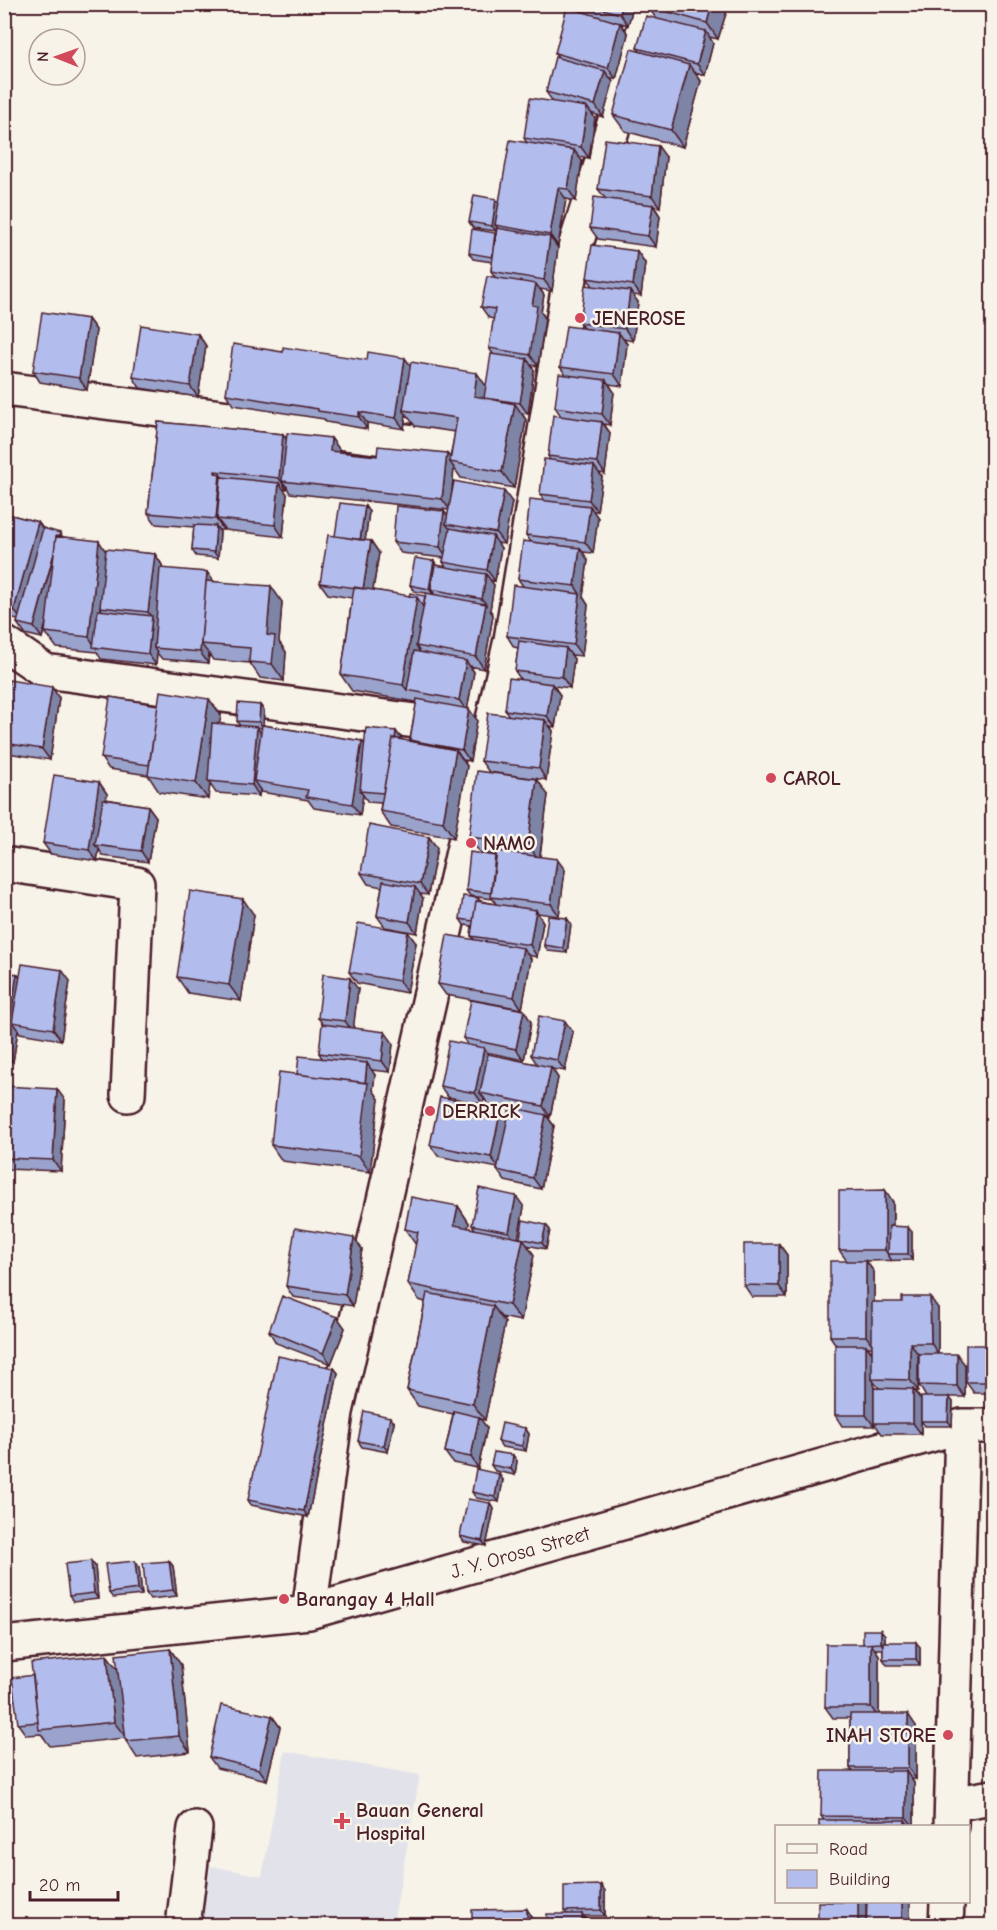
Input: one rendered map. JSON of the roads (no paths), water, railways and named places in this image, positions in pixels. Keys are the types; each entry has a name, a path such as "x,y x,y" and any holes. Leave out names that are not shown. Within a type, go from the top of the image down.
{"street":[{"path":"309,1612 336,1412 511,640 575,247 652,4"},
{"path":"4,389 461,448"},
{"path":"4,643 45,671 415,721"},
{"path":"4,864 137,884 128,1095"},
{"path":"977,1426 951,1815 993,1797"},
{"name":"J. Y. Orosa Street","path":"4,1644 309,1612 977,1426"},
{"path":"183,1926 195,1828"},
{"path":"946,1926 947,1903"}],"place":[{"name":"JENEROSE","path":"580,318"},
{"name":"CAROL","path":"771,778"},
{"name":"NAMO","path":"471,843"},
{"name":"DERRICK","path":"430,1111"},
{"name":"Barangay 4 Hall","path":"284,1599"},
{"name":"INAH STORE","path":"948,1735"},
{"name":"Bauan General Hospital","path":"342,1821"}]}
